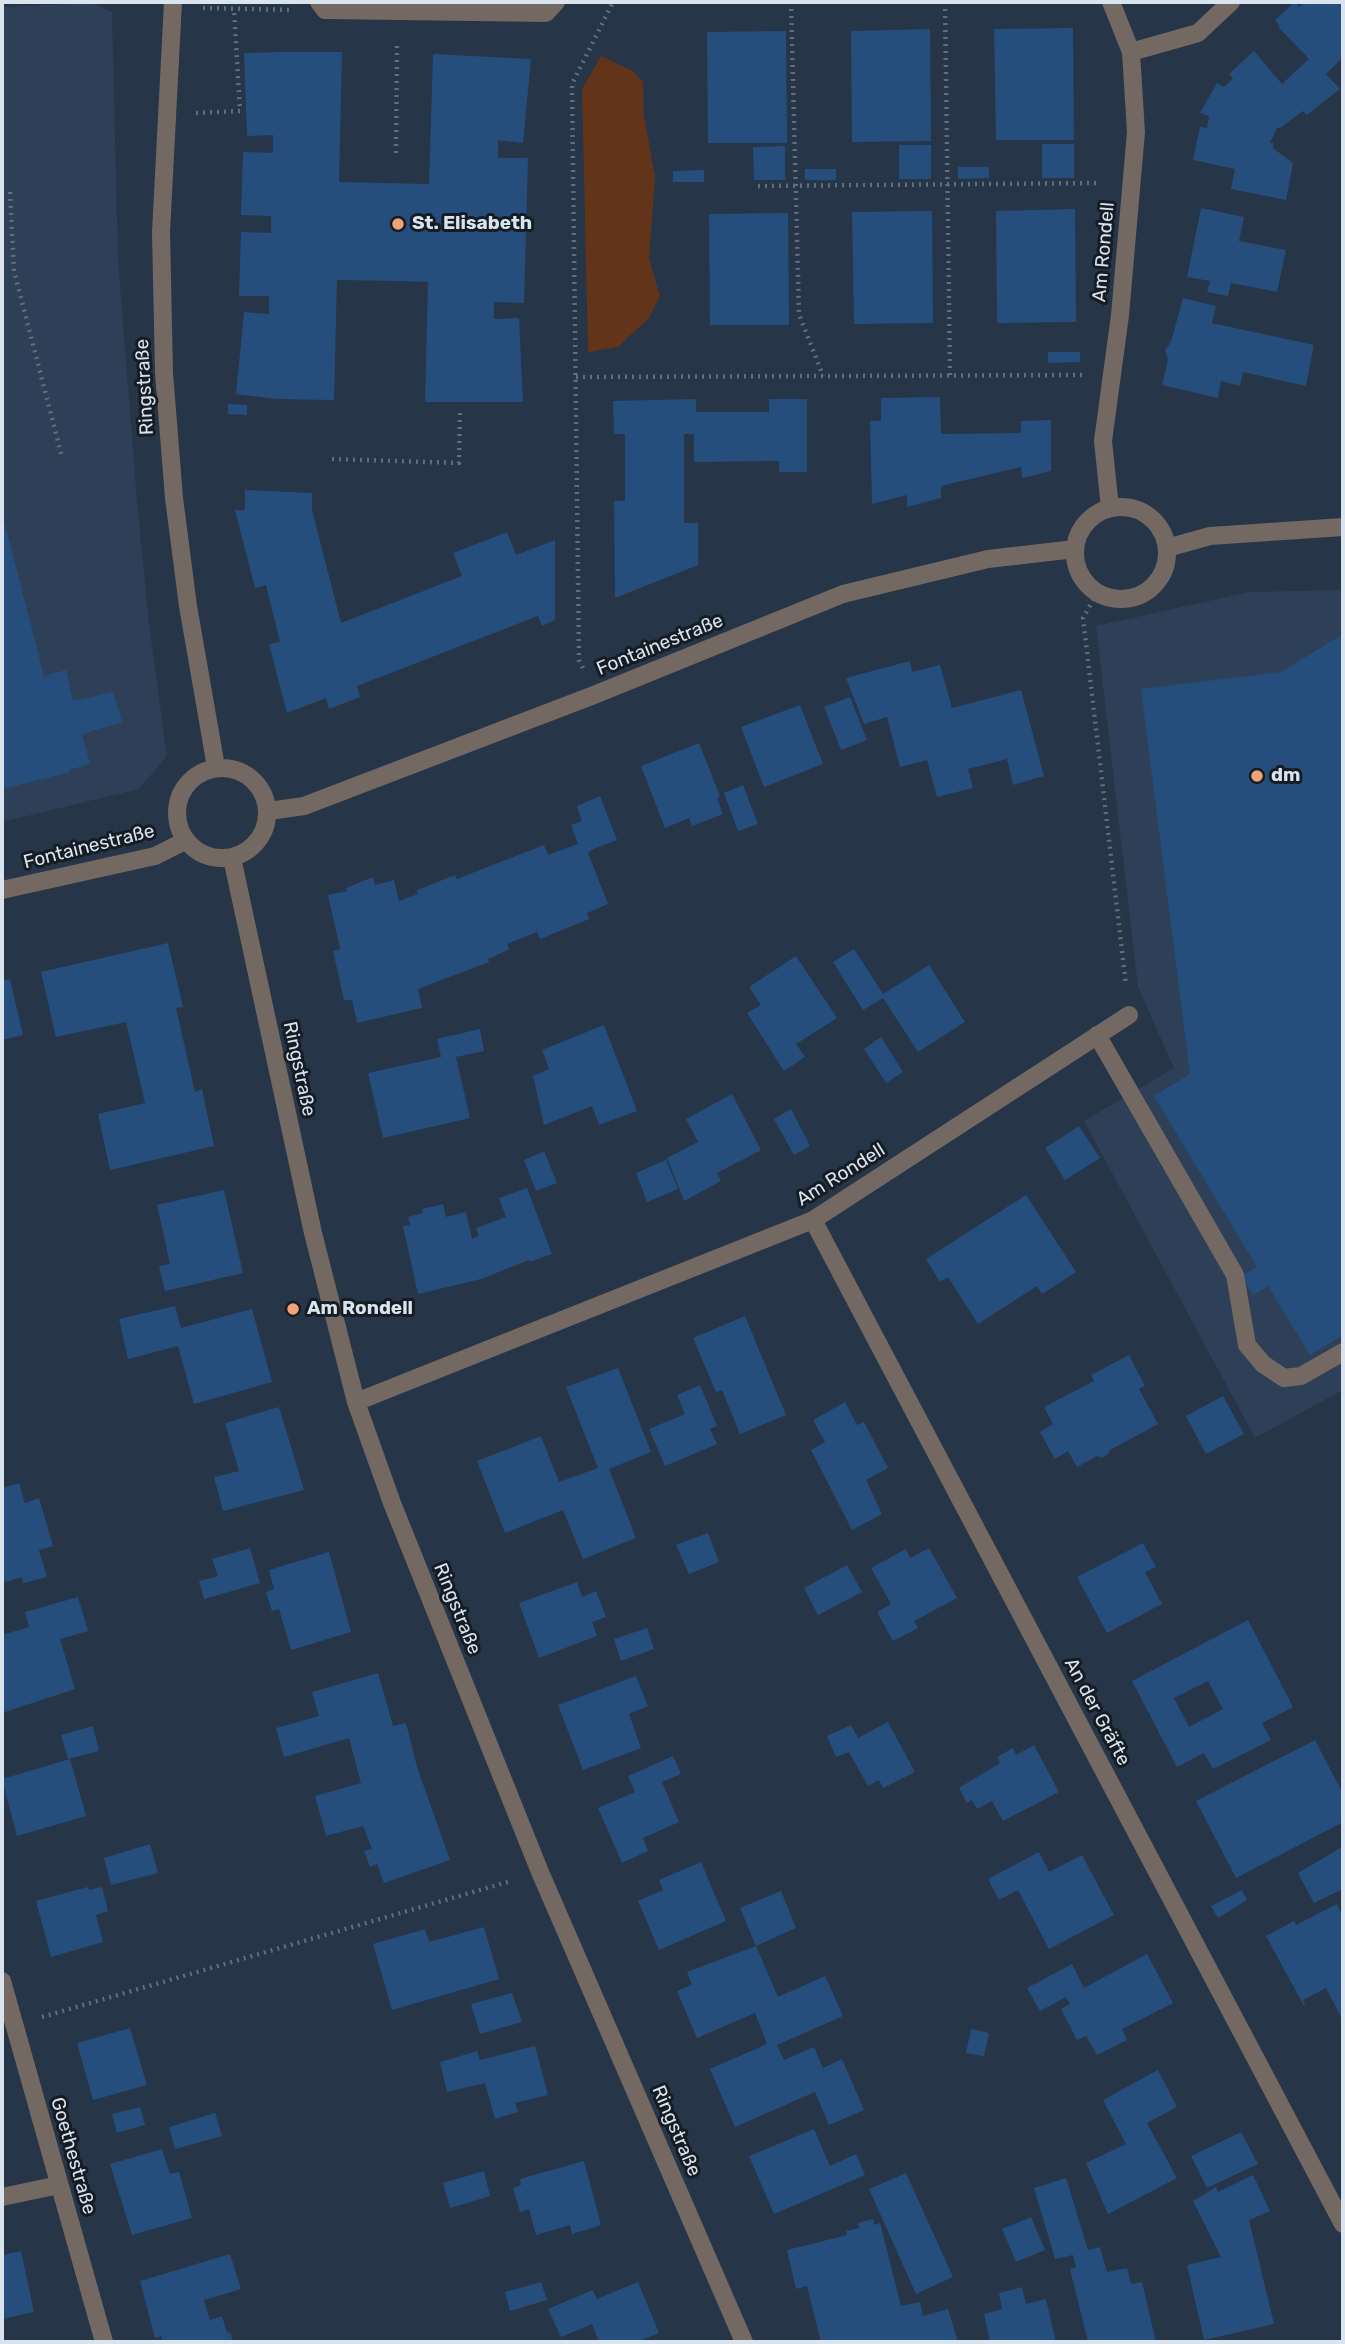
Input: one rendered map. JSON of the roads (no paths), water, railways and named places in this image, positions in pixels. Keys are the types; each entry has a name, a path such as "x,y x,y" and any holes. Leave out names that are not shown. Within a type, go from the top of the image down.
{"street":[{"path":"322,6 397,12 546,13 556,2"},
{"name":"Am Rondell","path":"1111,2 1131,51 1136,132 1120,316 1103,441 1111,508"},
{"path":"1131,51 1198,33 1231,2"},
{"name":"Ringstraße","path":"173,5 161,232 164,373 170,455 189,614 216,767"},
{"path":"1111,508 1130,508 1148,515 1161,530 1167,548 1166,567 1155,584 1140,596 1118,599 1097,593 1084,581 1077,566 1075,549 1081,530 1093,516 1111,508"},
{"path":"1167,548 1210,536 1343,527"},
{"name":"Fontainestraße","path":"269,811 304,806 594,695 843,594 988,559 1075,549"},
{"path":"216,767 241,771 261,786 269,811 259,841 232,858 215,859 198,853 185,841 176,819 180,795 194,776 216,767"},
{"name":"Fontainestraße","path":"2,890 155,856 185,841"},
{"name":"Ringstraße","path":"232,858 313,1233 356,1402 392,1503 540,1872 744,2342"},
{"name":"Am Rondell","path":"356,1402 813,1220 1129,1015"},
{"path":"1097,1035 1235,1275 1247,1346 1263,1364 1284,1377 1301,1376 1343,1352"},
{"name":"An der Gräfte","path":"813,1220 1343,2224"},
{"name":"Goethestraße","path":"2,1981 104,2342"},
{"path":"2,2197 59,2185"}],"place":[{"name":"St. Elisabeth","path":"398,224"},
{"name":"dm","path":"1257,776"},
{"name":"Am Rondell","path":"293,1309"}]}
